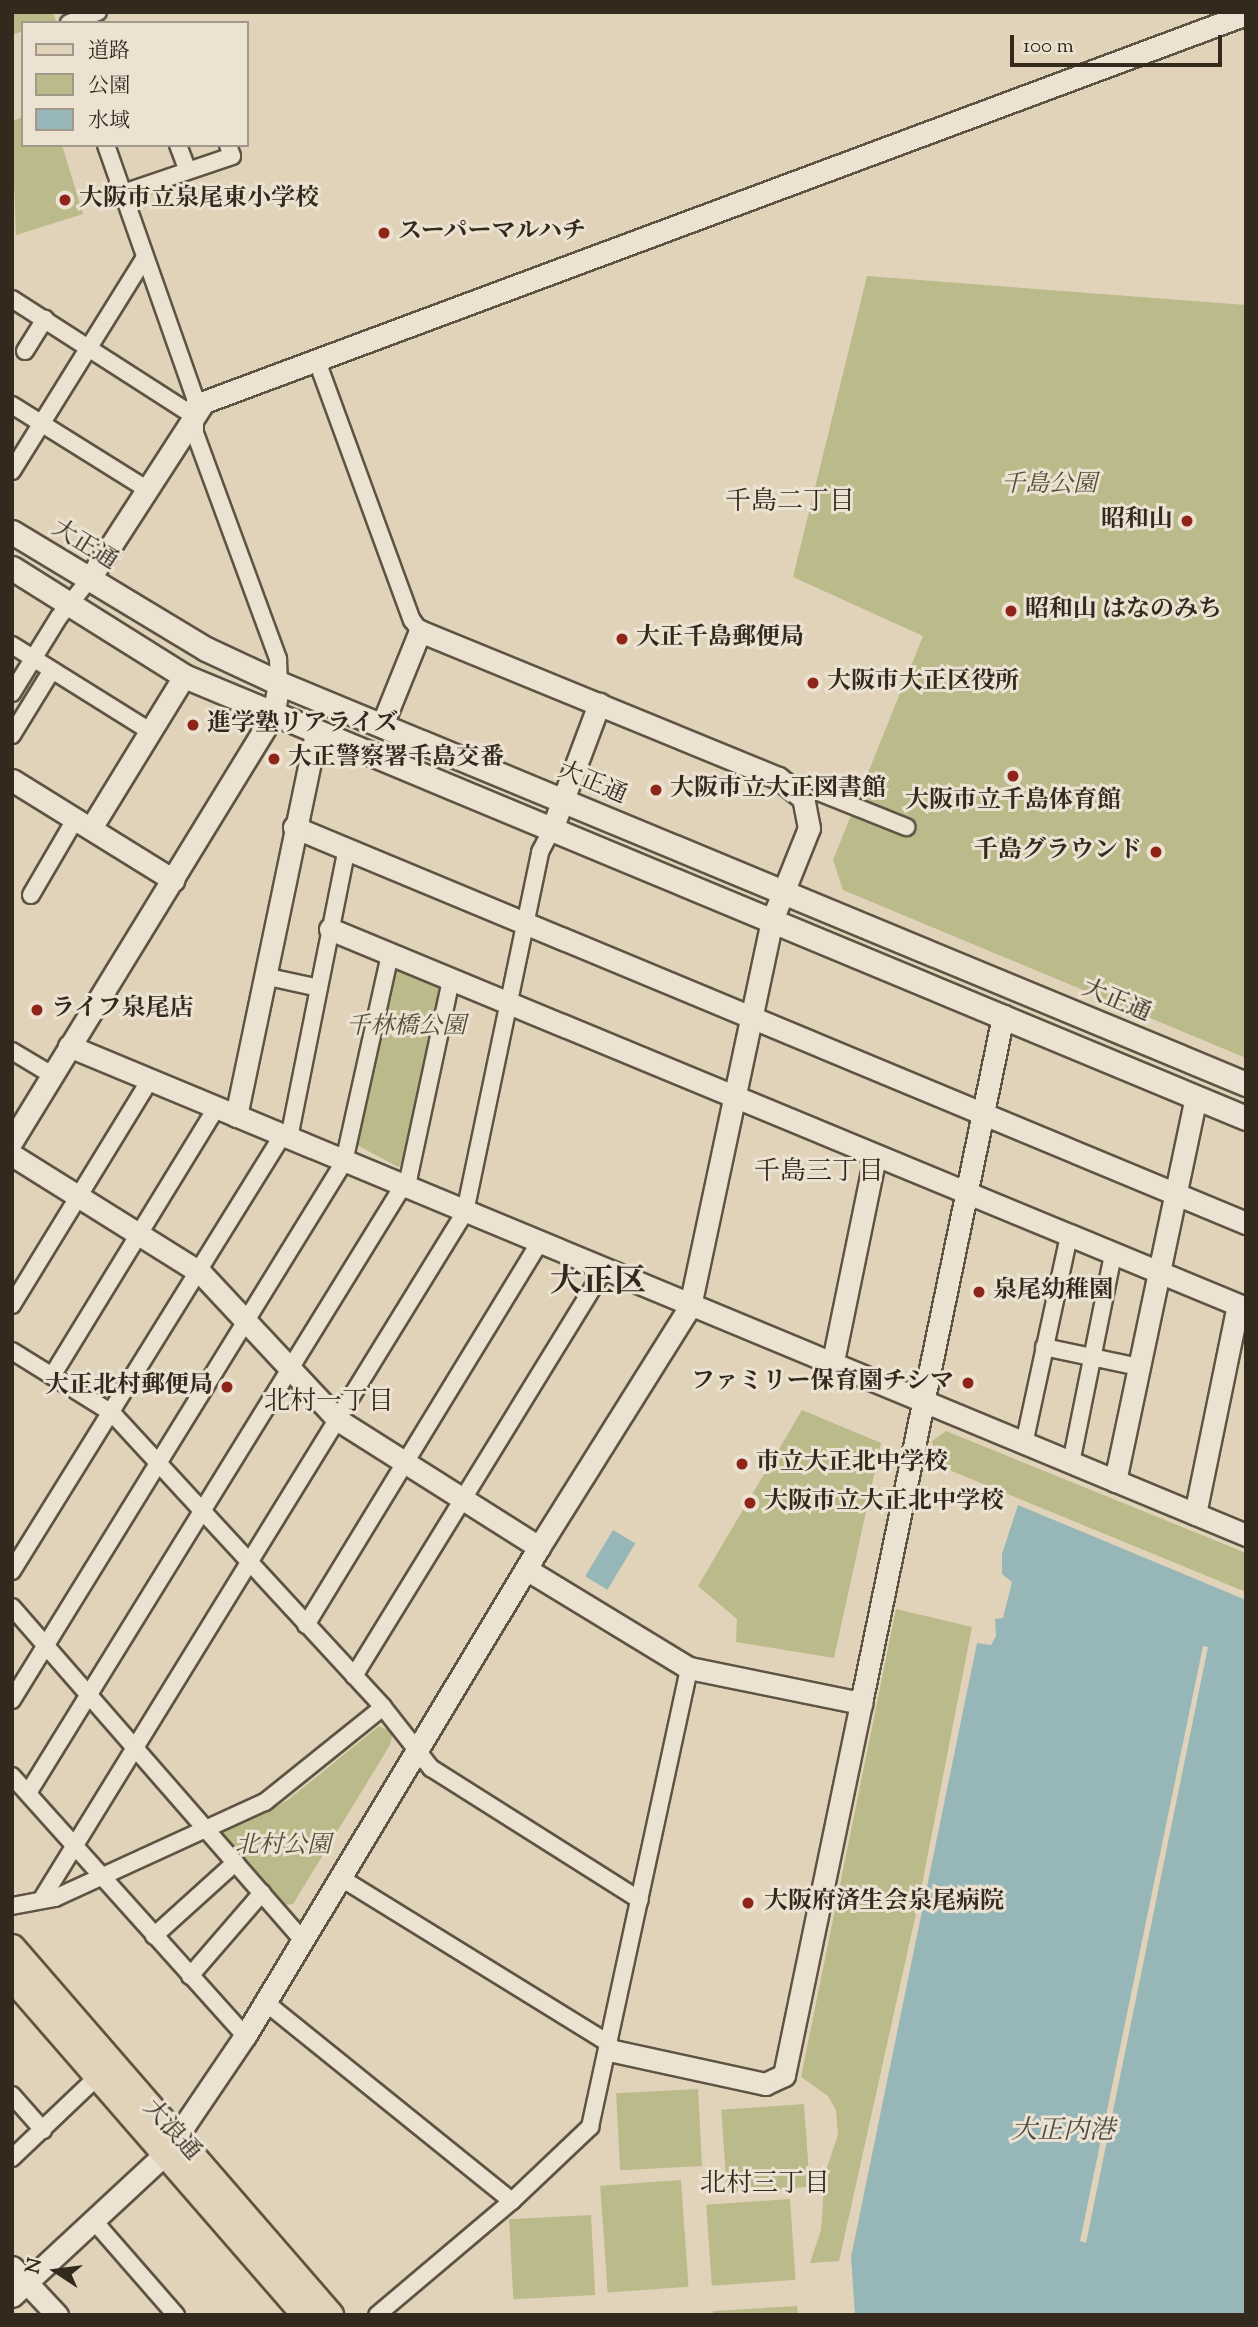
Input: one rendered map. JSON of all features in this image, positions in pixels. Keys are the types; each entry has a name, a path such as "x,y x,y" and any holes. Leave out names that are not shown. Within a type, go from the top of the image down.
{"main road":[{"name":"大正通","path":"12,532 206,649 279,683 1246,1084"},
{"path":"12,568 184,676 1246,1118"},
{"name":"大浪通","path":"12,1948 306,2315"},
{"name":"大浪通","path":"12,1978 98,2076 171,2145 330,2315"}],"street":[{"path":"74,21 98,12"},
{"path":"12,693 204,402 1246,14"},
{"path":"12,1141 273,715 279,683 278,659 195,433 195,398 107,147"},
{"path":"179,147 187,169"},
{"path":"122,193 232,156 229,147"},
{"path":"12,471 145,257"},
{"path":"12,299 194,416"},
{"path":"25,351 45,319"},
{"path":"20,2289 171,2145 245,2036 539,1547 690,1306 772,920 809,828 807,807 797,790 711,749 420,631 412,620 317,360"},
{"path":"12,405 148,490"},
{"path":"382,725 420,631"},
{"path":"12,645 151,732"},
{"path":"12,736 52,670"},
{"path":"31,895 151,732 184,676"},
{"path":"43,1897 466,1212 540,852 552,829 599,704"},
{"path":"52,1376 140,1235 226,1112 264,976 316,733"},
{"path":"12,780 173,880"},
{"path":"821,793 906,827"},
{"path":"294,827 1246,1223"},
{"path":"12,1571 285,1137 347,849"},
{"path":"330,929 733,1099 1242,1307 1195,1514"},
{"path":"12,1700 344,1161 390,954"},
{"path":"264,976 319,988"},
{"path":"28,1793 203,1514 403,1186 452,980"},
{"path":"341,1878 610,2047 765,2084 784,2076 1003,1016"},
{"path":"69,1046 603,1271 1246,1535"},
{"path":"12,1051 52,1075"},
{"path":"12,1305 150,1080"},
{"path":"1115,1481 1196,1098"},
{"path":"12,1155 201,1273 338,1420 539,1547"},
{"path":"832,1366 875,1156"},
{"path":"1024,1444 1069,1236"},
{"path":"306,1625 539,1243"},
{"path":"1071,1463 1113,1254"},
{"path":"354,1676 603,1271"},
{"path":"1044,1347 1139,1367"},
{"path":"12,1351 112,1413 383,1707 431,1768 640,1900"},
{"path":"526,1569 689,1668 861,1703"},
{"path":"12,1607 302,1940"},
{"path":"377,2315 512,2201 590,2127 610,2047 689,1668"},
{"path":"12,1906 43,1897 55,1898 265,1802 383,1707"},
{"path":"12,1776 245,2036"},
{"path":"153,1936 236,1862"},
{"path":"190,1976 262,1893"},
{"path":"265,2002 512,2201"},
{"path":"12,2158 98,2076"},
{"path":"12,2095 43,2130"},
{"path":"94,2221 176,2315"},
{"path":"12,2267 20,2289 57,2315"}],"green space":[{"path":"12,12 53,12 56,21 21,21 21,32 12,35"},
{"path":"21,118 21,147 63,147 83,214 16,235 12,121"},
{"name":"千島公園","path":"867,276 1246,305 1246,1058 843,890 833,860 923,636 793,577"},
{"name":"千林橋公園","path":"398,967 435,981 440,989 403,1163 398,1167 357,1145 393,968"},
{"path":"802,1410 881,1443 834,1658 736,1642 737,1619 698,1586"},
{"path":"946,1431 1246,1553 1246,1592 937,1465 932,1441"},
{"path":"896,1609 972,1627 919,1900 839,2261 810,2263 821,2230 825,2173 838,2135 836,2110 828,2096 801,2077"},
{"name":"北村公園","path":"379,1726 393,1732 390,1745 293,1904 285,1905 221,1836 224,1826 254,1812 259,1816 288,1800"},
{"path":"698,2089 702,2166 620,2170 616,2093"},
{"path":"804,2104 810,2187 727,2193 721,2110"},
{"path":"681,2180 688,2287 608,2292 600,2186"},
{"path":"790,2199 796,2280 712,2286 706,2205"},
{"path":"591,2215 595,2295 513,2299 509,2219"},
{"path":"797,2306 798,2315 713,2315 713,2311"}],"water":[{"name":"大正内港","path":"1018,1505 1246,1600 1246,2315 855,2315 851,2257 977,1643 991,1645 996,1636 995,1619 1003,1618 1012,1582 1002,1574 1002,1554"},
{"path":"613,1530 635,1543 607,1590 585,1576"}],"pier":[{"path":"1203,1646 1208,1647 1086,2243 1080,2241"}],"place":[{"name":"大阪市立泉尾東小学校","path":"65,200"},
{"name":"スーパーマルハチ","path":"384,233"},
{"name":"昭和山","path":"1187,521"},
{"name":"昭和山 はなのみち","path":"1011,611"},
{"name":"大正千島郵便局","path":"622,639"},
{"name":"大阪市大正区役所","path":"813,683"},
{"name":"進学塾リアライズ","path":"193,725"},
{"name":"大正警察署千島交番","path":"274,759"},
{"name":"大阪市立千島体育館","path":"1013,776"},
{"name":"大阪市立大正図書館","path":"656,790"},
{"name":"千島グラウンド","path":"1156,852"},
{"name":"ライフ泉尾店","path":"37,1010"},
{"name":"泉尾幼稚園","path":"979,1292"},
{"name":"ファミリー保育園チシマ","path":"968,1383"},
{"name":"大正北村郵便局","path":"227,1387"},
{"name":"市立大正北中学校","path":"742,1464"},
{"name":"大阪市立大正北中学校","path":"750,1503"},
{"name":"大阪府済生会泉尾病院","path":"748,1903"}],"district":[{"name":"千島二丁目","path":"790,503"},
{"name":"千島三丁目","path":"819,1173"},
{"name":"大正区","path":"598,1283"},
{"name":"北村一丁目","path":"329,1403"},
{"name":"北村三丁目","path":"765,2185"}]}
